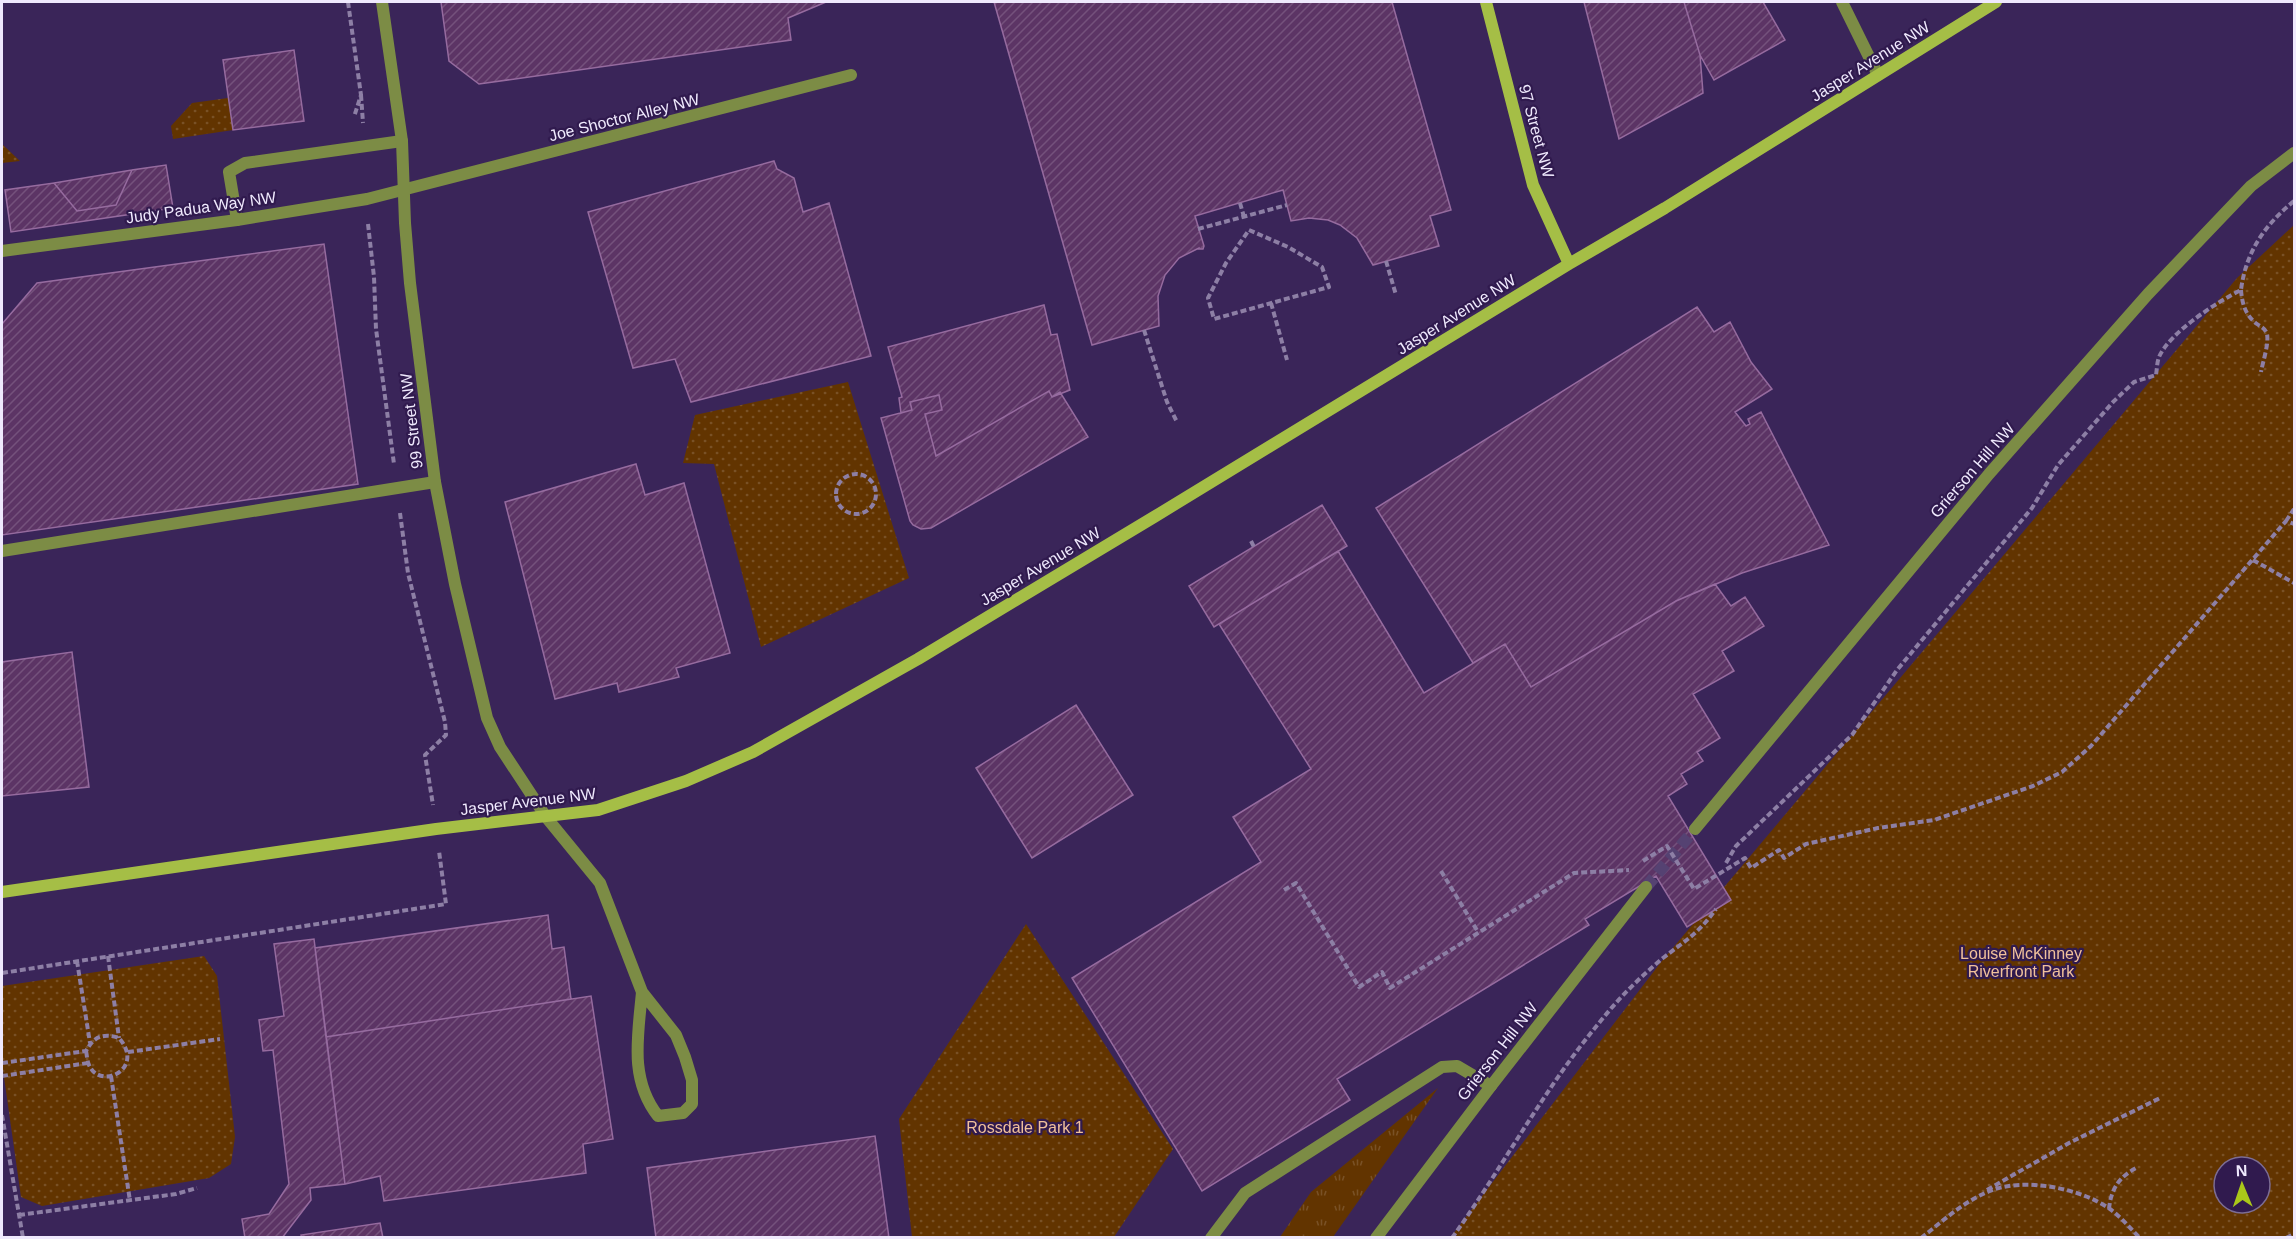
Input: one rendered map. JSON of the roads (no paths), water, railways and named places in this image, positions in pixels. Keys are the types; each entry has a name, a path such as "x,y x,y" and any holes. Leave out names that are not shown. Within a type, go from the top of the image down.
{"main road":[{"name":"97 Street NW","path":"1486,2 1533,185 1569,264"},
{"name":"Jasper Avenue NW","path":"2,891 436,829 598,810 686,781 753,752 1155,517 1569,264 1665,208 1996,2"}],"street":[{"name":"99 Street NW","path":"382,2 402,141 410,283 435,482 455,584 487,718 500,747 546,817 600,883 642,992"},
{"path":"1842,2 1878,75"},
{"name":"Joe Shoctor Alley NW","path":"405,191 851,75"},
{"path":"237,220 229,172 245,163 402,141"},
{"name":"Grierson Hill NW","path":"1695,829 1981,483 2148,294 2251,186 2295,153"},
{"name":"Judy Padua Way NW","path":"2,251 237,220 405,191"},
{"path":"2,551 435,482"},
{"name":"Grierson Hill NW","path":"1376,1238 1646,887"},
{"path":"642,992 676,1035 686,1057 692,1080 692,1104 683,1113 658,1116 642,1089 636,1058 642,992"},
{"path":"1211,1238 1245,1193 1442,1067 1457,1065 1491,1086"}],"tunnel":[{"path":"1646,887 1695,829"}],"park label":[{"name":"Louise McKinney Riverfront Park","path":"2021,962"},
{"name":"Rossdale Park 1","path":"1025,1127"}]}
